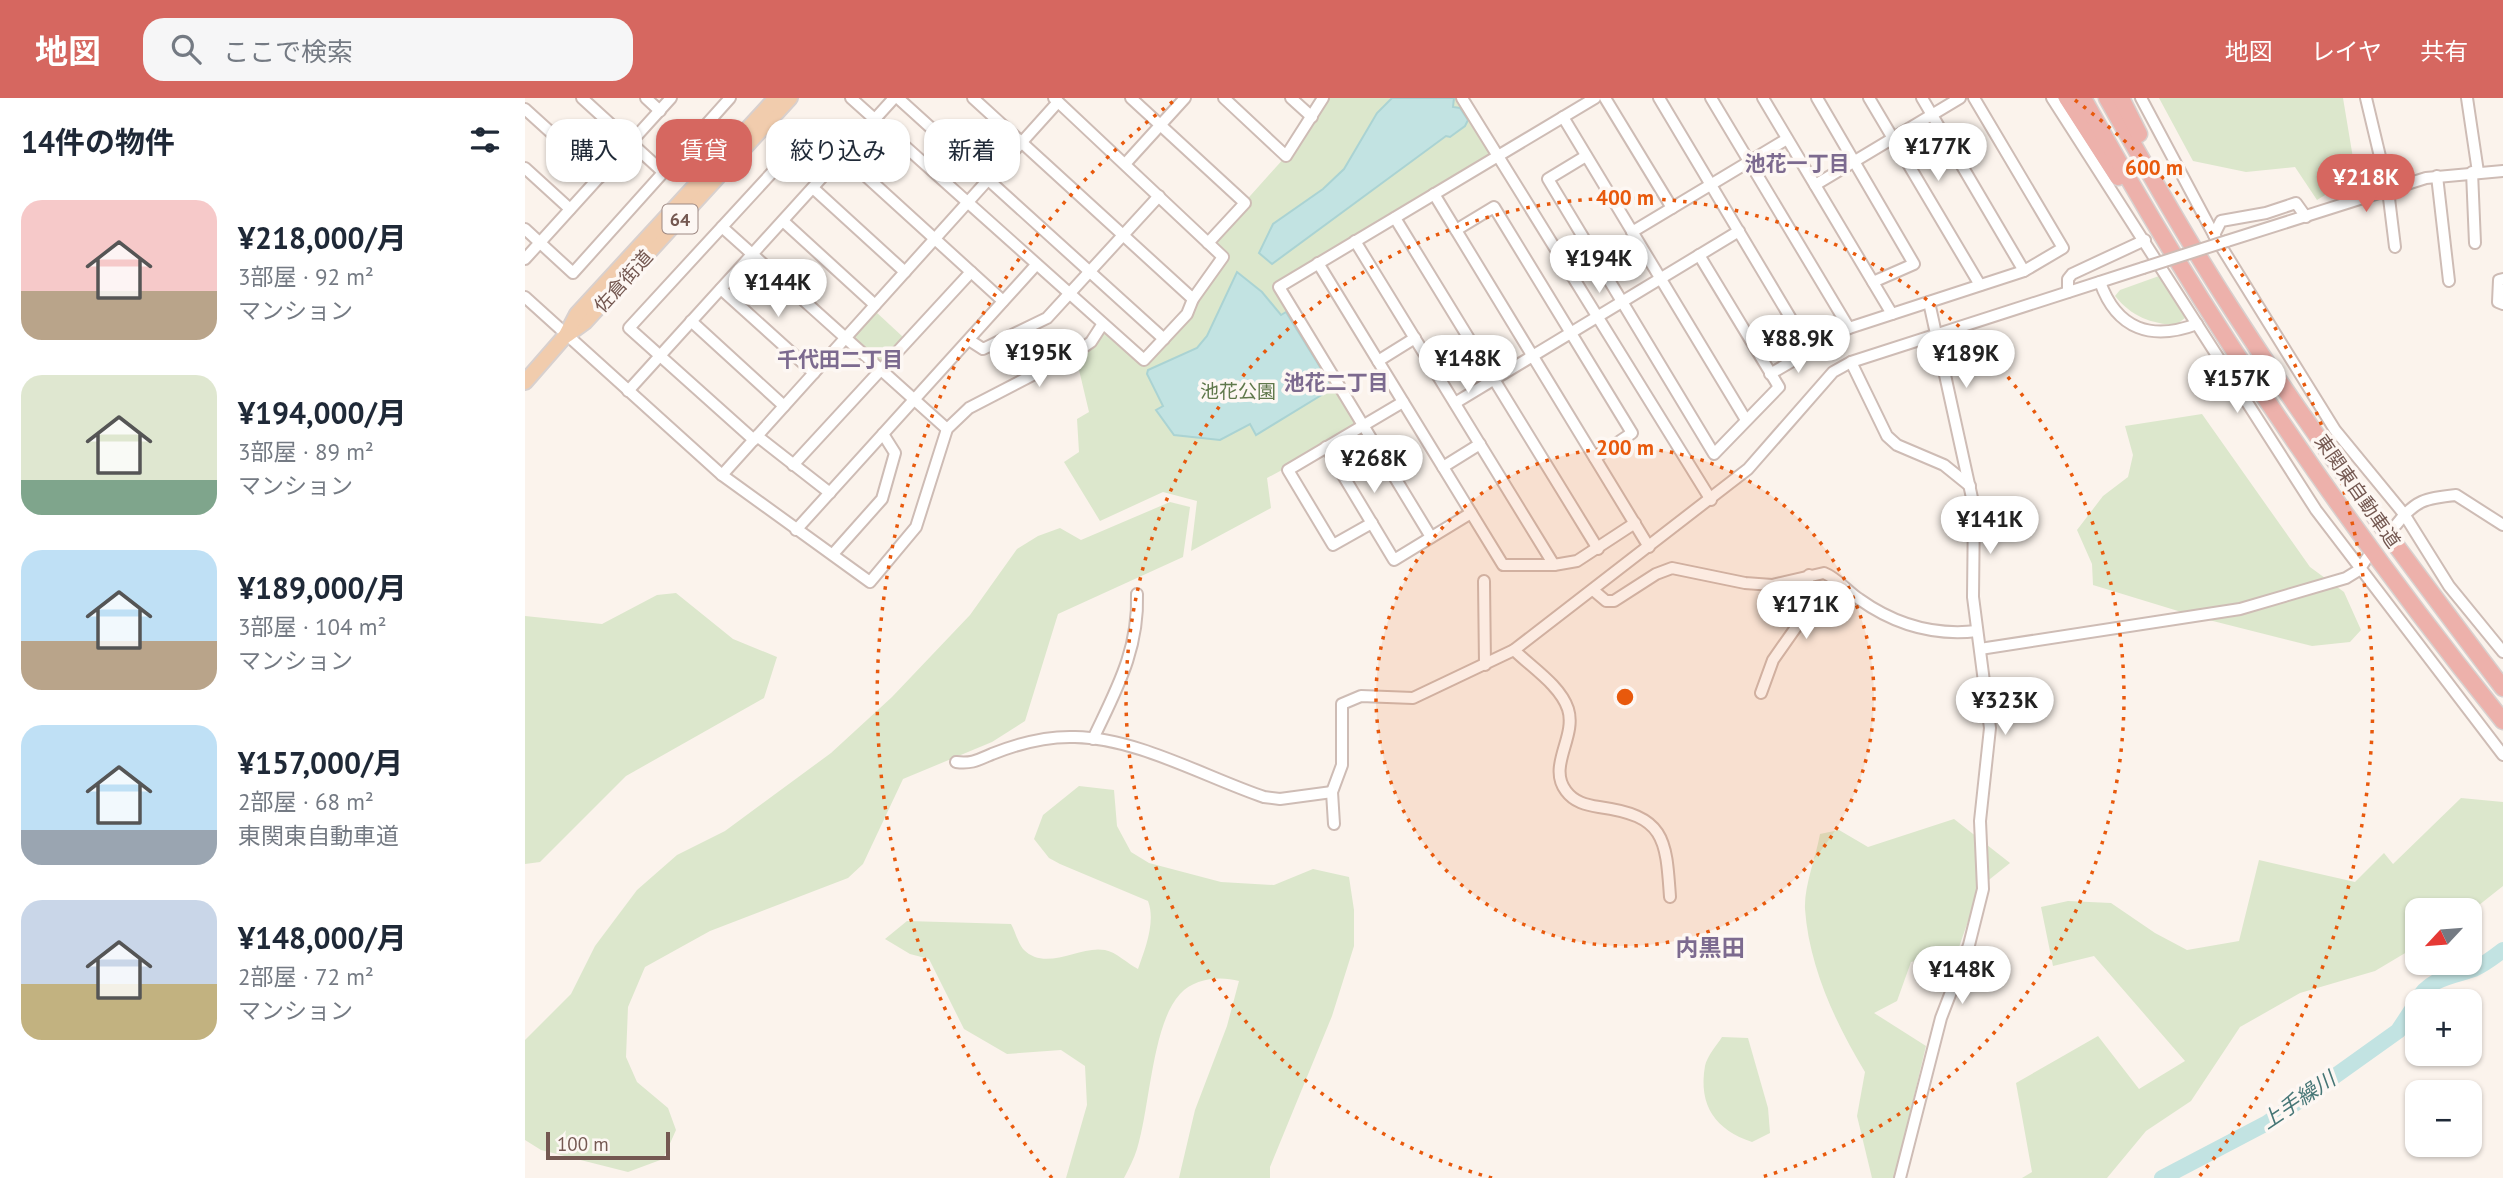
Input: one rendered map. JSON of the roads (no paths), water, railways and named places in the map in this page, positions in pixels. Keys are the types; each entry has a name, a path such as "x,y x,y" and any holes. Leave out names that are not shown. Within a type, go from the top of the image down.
{"highway":[{"path":"2067,98 2193,285"},
{"name":"東関東自動車道","path":"2083,98 2193,285 2246,368 2352,519 2503,721"},
{"name":"東関東自動車道","path":"2107,98 2200,258 2320,439 2503,688"},
{"path":"2122,98 2200,258"}],"main road":[{"name":"佐倉街道","path":"525,382 566,335 577,314 776,98"},
{"name":"佐倉街道","path":"566,335 585,322 790,98"}],"street":[{"path":"582,98 605,119"},
{"path":"646,98 660,111"},
{"path":"642,131 671,98"},
{"path":"711,119 730,98"},
{"path":"851,98 874,119"},
{"path":"876,119 896,98 924,123"},
{"path":"973,98 1193,299"},
{"path":"1131,98 1245,203 1208,243"},
{"path":"1125,164 1185,98"},
{"path":"1224,98 1286,156 1323,98"},
{"path":"1291,98 1312,117"},
{"path":"1462,98 1710,500"},
{"path":"1431,537 1279,287 1434,194 1495,151 1595,98"},
{"path":"1605,98 1672,208"},
{"path":"1659,98 1809,349"},
{"path":"1711,98 1849,328"},
{"path":"1763,98 1892,314"},
{"path":"1817,98 1914,264 1873,282"},
{"path":"1869,98 1980,285"},
{"path":"1922,98 2024,271"},
{"path":"1815,185 1960,98"},
{"path":"1770,374 1849,328 2024,271 2063,248 1974,98"},
{"path":"2052,98 2316,510 2359,570 2503,755"},
{"path":"2141,98 2214,235 2335,430 2404,514 2449,586 2503,652"},
{"path":"2366,98 2388,190 2395,247"},
{"path":"2467,98 2475,172 2475,243"},
{"path":"910,152 1144,360 1187,314 1193,299 1223,257 1056,100 1021,142"},
{"path":"525,109 546,128"},
{"path":"1563,117 1746,420"},
{"path":"1632,232 1787,139"},
{"path":"642,153 656,166"},
{"path":"1586,156 1548,179 1714,454 1779,387 1699,255"},
{"path":"525,168 570,209"},
{"path":"1334,824 1332,792 1342,765 1342,704 1361,696 1413,698 1514,650 1748,469 1833,372 1851,362 1938,333 2388,190 2437,176 2503,171"},
{"path":"2437,176 2449,281"},
{"path":"766,179 628,328 755,438 830,492"},
{"path":"525,229 573,273 656,181"},
{"path":"525,259 595,182"},
{"path":"628,391 818,182"},
{"path":"873,182 1003,301"},
{"path":"722,475 986,182"},
{"path":"990,182 1164,339"},
{"path":"813,188 905,272"},
{"path":"1434,194 1649,547"},
{"path":"969,340 983,349 1047,318 1159,196"},
{"path":"2214,235 2221,221 2296,203 2306,217"},
{"path":"1456,230 1494,207 1572,332 1632,433 1595,458"},
{"path":"1395,218 1598,549"},
{"path":"783,221 875,305"},
{"path":"722,227 947,429"},
{"path":"1455,403 1738,231"},
{"path":"2068,292 2068,279 2072,274 2145,240"},
{"path":"1355,241 1555,565"},
{"path":"1318,263 1503,565 1555,565 1577,561 1635,523"},
{"path":"796,530 1036,265"},
{"path":"793,465 971,272"},
{"path":"2503,279 2499,280 2498,302 2503,304"},
{"path":"2100,282 2113,310 2150,332 2176,332 2197,324"},
{"path":"721,289 814,373"},
{"path":"525,297 722,475 870,582 916,527 947,429 969,408 1075,353 1091,342 1102,325"},
{"path":"1900,1178 1941,1018 1969,945 1983,889 1980,829 1990,728 1973,597 1974,507 1938,333 1929,302"},
{"path":"691,321 784,406"},
{"path":"1378,361 1415,338"},
{"path":"1851,362 1887,436 1897,445 1944,465 1970,486"},
{"path":"1372,523 1333,545 1288,470 1403,402"},
{"path":"833,554 882,499 895,453 883,434"},
{"path":"1443,467 1480,444"},
{"path":"1326,447 1394,560 1471,513"},
{"path":"2396,524 2422,500 2456,495 2503,526"},
{"path":"1980,649 2240,609 2346,578 2359,570 2367,558"},
{"path":"1593,590 1607,601 1614,601 1656,574 1672,568 1745,583 1772,584 1809,575 1828,574 1882,615 1927,631 1954,634 1977,631"},
{"path":"1761,692 1773,660 1799,623 1809,575"},
{"path":"1483,581 1485,665"},
{"path":"1093,739 1134,644 1138,624 1137,594"},
{"path":"1514,650 1552,686 1568,709 1570,724 1559,766 1560,781 1566,792 1576,801 1636,816 1661,833 1666,848 1670,897"},
{"path":"957,762 972,764 992,754 1055,738 1093,739 1118,743 1264,797 1280,799 1332,792"}],"water":[{"path":"1392,98 1454,98 1453,107 1460,108 1468,120 1465,126 1450,137 1446,136 1272,264 1259,253 1273,224 1323,189 1344,169 1377,113"},
{"path":"1237,272 1262,292 1281,315 1286,312 1333,388 1256,435 1250,424 1220,440 1174,435 1156,410 1163,406 1147,374 1148,370 1197,348 1207,336"}],"waterway":[{"name":"上手繰川","path":"2426,989 2450,976 2486,963 2503,950"},
{"name":"上手繰川","path":"2162,1178 2267,1123 2398,1031 2405,1020"}],"district":[{"name":"池花一丁目","path":"1797,163"},
{"name":"千代田二丁目","path":"840,359"},
{"name":"池花二丁目","path":"1336,382"},
{"name":"内黒田","path":"1710,947"}],"park label":[{"name":"池花公園","path":"1238,391"}]}
